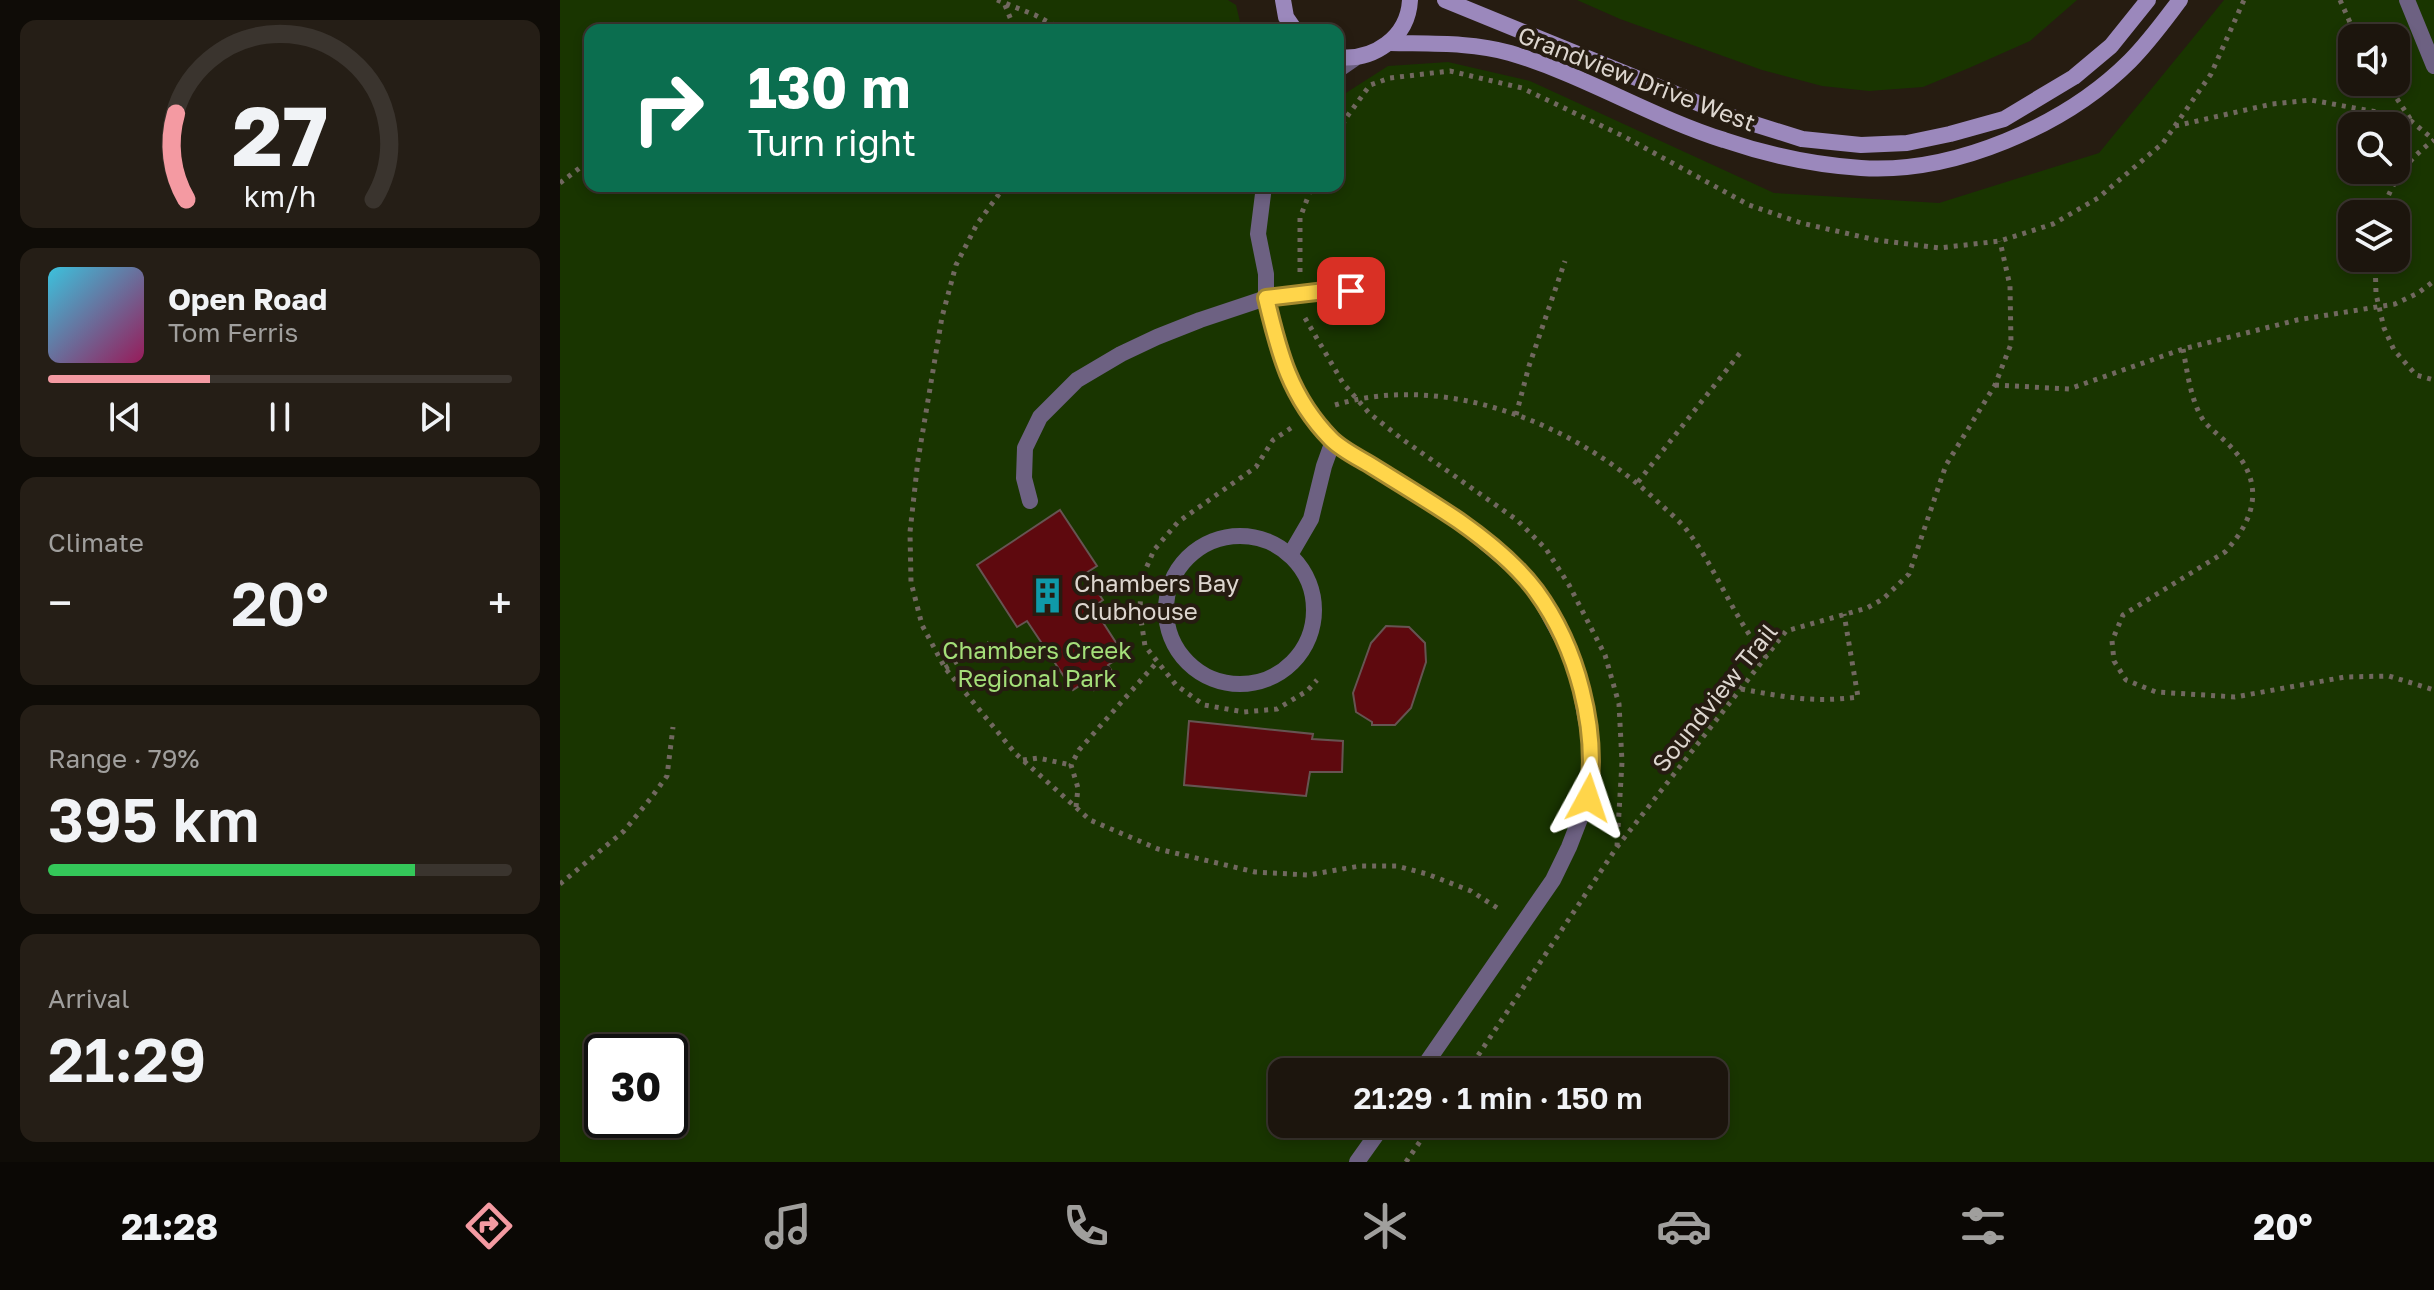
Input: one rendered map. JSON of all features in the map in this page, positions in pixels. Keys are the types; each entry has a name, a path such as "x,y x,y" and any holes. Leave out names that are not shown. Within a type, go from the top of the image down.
{"street":[{"path":"1346,58 1376,52 1390,43 1402,28 1410,0"},
{"name":"Grandview Drive West","path":"1445,0 1732,117 1802,139 1861,145 1907,143 2004,119 2074,77 2111,46 2148,0"},
{"name":"Grandview Drive West","path":"1390,43 1457,45 1509,53 1723,140 1799,161 1863,168 1912,165 1962,157 2015,138 2089,95 2129,62 2180,0"},
{"path":"2407,0 2434,66"},
{"path":"1281,3 1292,24"},
{"path":"1263,192 1258,234 1266,274 1266,298 1290,381 1310,413 1333,441 1459,521 1516,569 1536,591 1568,650 1579,682 1592,771 1588,798 1569,847 1553,880 1430,1058"},
{"path":"1030,501 1024,478 1025,448 1040,417 1077,380 1157,337 1266,298 1351,291"},
{"path":"1290,555 1311,519 1333,441"},
{"path":"1245,535 1269,541 1290,555 1305,574 1313,596 1313,621 1305,644 1291,663 1271,677 1248,683 1224,682 1201,673 1183,657 1170,636 1166,612 1169,588 1180,565 1198,548 1220,538 1245,535"},
{"path":"1357,1162 1374,1138"}],"path":[{"path":"997,0 1050,24"},
{"path":"1344,122 1370,85 1390,78 1450,71 1522,88 1623,136 1749,205 1801,223 1876,240 1939,248 2000,241 2053,224 2098,198 2163,143 2211,74 2244,0"},
{"path":"2340,0 2351,24"},
{"path":"1005,3 1013,24"},
{"path":"2387,200 2396,177 2420,150 2434,140 2411,121 2395,96"},
{"path":"2175,126 2272,104 2311,100 2411,121"},
{"path":"560,183 584,165"},
{"path":"1001,192 977,224 956,265 942,317 918,460 910,532 911,582 922,625 945,668 1022,760 1090,820 1158,849 1255,872 1308,875 1360,866 1397,866 1471,891 1506,913"},
{"path":"1302,294 1300,218 1310,192"},
{"name":"Soundview Trail","path":"1476,1058 1617,847 1786,631 1867,608 1883,599 1909,574 1946,465 1995,385 2011,344 2010,286 2000,241"},
{"path":"1516,415 1529,366 1565,261"},
{"path":"2374,272 2384,328 2394,350 2416,375 2434,380"},
{"path":"1995,385 2069,389 2183,349 2297,320 2395,304 2434,281"},
{"path":"2183,349 2191,388 2203,419 2233,448 2246,467 2254,490 2250,516 2237,539 2225,552 2123,615 2112,641 2114,661 2126,680 2156,692 2235,697 2345,677 2389,676 2434,690"},
{"path":"1638,482 1740,353"},
{"path":"1317,680 1307,691 1277,709 1244,712 1204,705 1176,685 1145,646 1140,613 1141,580 1154,550 1178,522 1256,467 1277,435 1310,413 1356,399 1388,394 1425,395 1478,404 1552,429 1600,455 1638,482 1688,531 1747,635 1766,657"},
{"path":"1741,689 1799,700 1832,701 1858,697 1844,614"},
{"path":"945,668 989,643"},
{"path":"1076,808 1078,788 1071,765 1079,750 1157,662"},
{"path":"560,884 624,831 667,776 673,727"},
{"path":"1022,760 1038,758 1071,765"},
{"path":"1406,1162 1422,1138"}],"green space":[{"name":"Chambers Creek Regional Park","path":"560,0 1228,0 1236,5 1241,24 584,24 584,192 1344,192 1344,94 1388,66 1448,62 1530,81 1774,193 1939,203 2099,153 2224,0 2434,0 2434,1162 560,1162"},
{"path":"1577,0 2077,0 2030,41 1969,68 1923,87 1869,91 1822,86 1762,70 1620,19"}],"building":[{"name":"Chambers Bay Clubhouse","path":"1060,510 1097,566 1075,580 1083,591 1092,584 1103,600 1093,607 1124,655 1108,665 1115,676 1094,690 1088,680 1073,690 1027,621 1017,627 977,565"},
{"path":"1386,626 1409,627 1425,643 1426,662 1411,708 1395,725 1372,725 1356,712 1353,693 1371,643"},
{"path":"1189,721 1313,734 1312,739 1343,741 1342,772 1310,772 1306,796 1184,785"}],"place":[{"name":"Chambers Bay Clubhouse","path":"1048,596"}],"route":[{"path":"1351,291 1266,298 1290,381 1333,441 1459,521 1490,545 1536,591 1568,650 1579,682 1590,743 1592,771 1588,798"}]}
